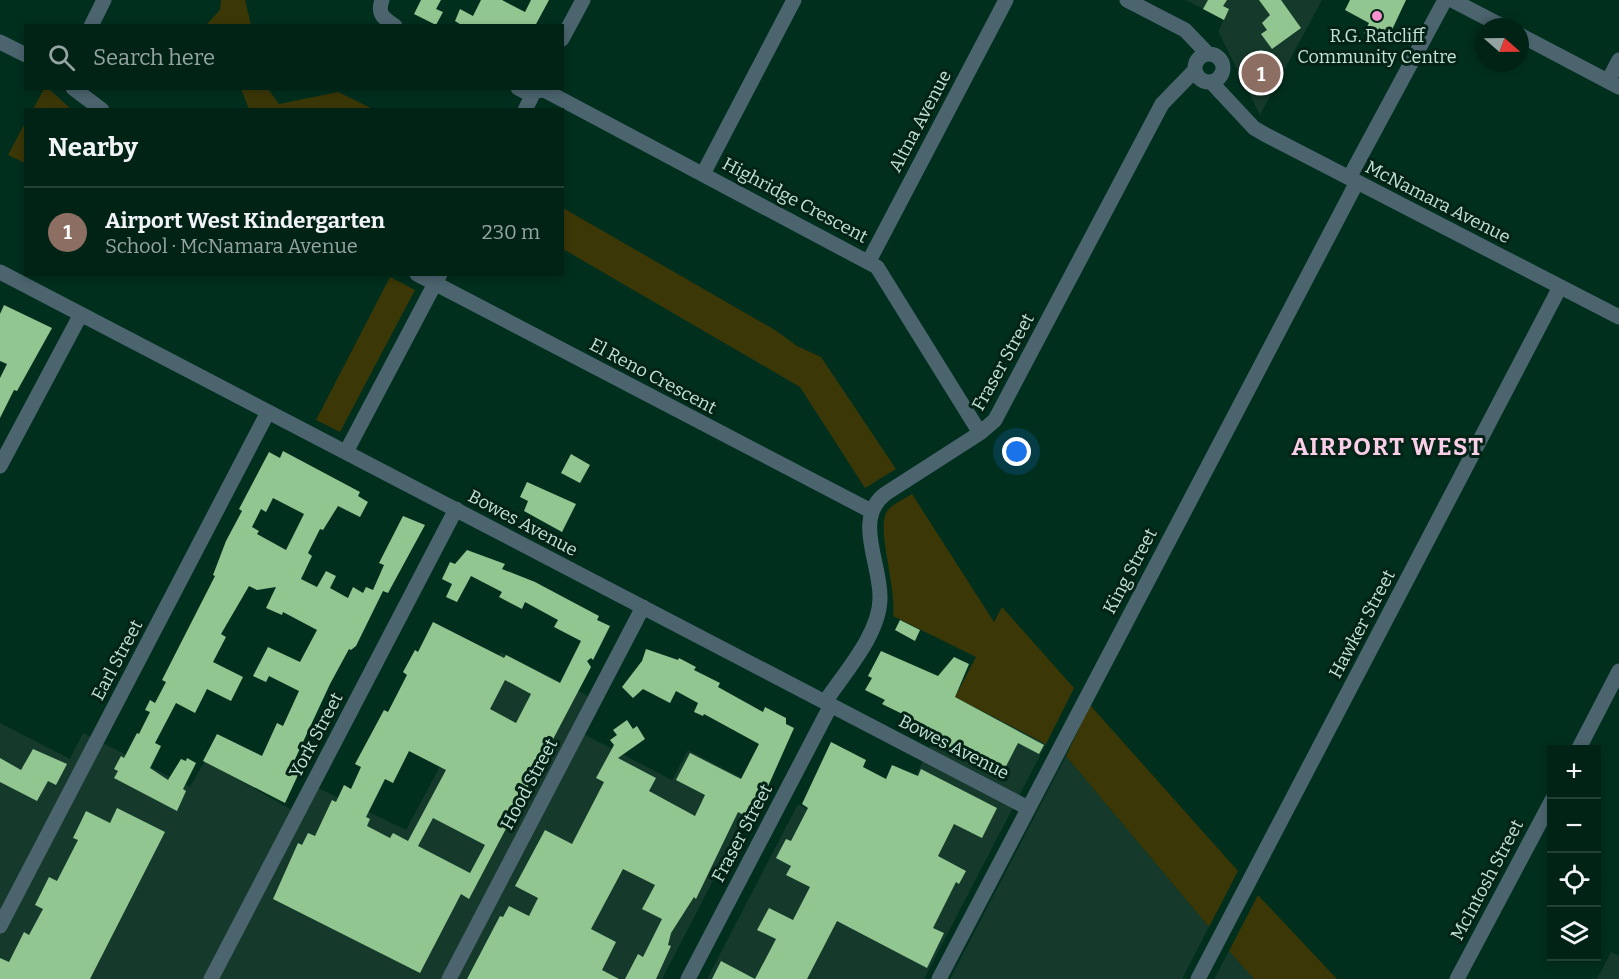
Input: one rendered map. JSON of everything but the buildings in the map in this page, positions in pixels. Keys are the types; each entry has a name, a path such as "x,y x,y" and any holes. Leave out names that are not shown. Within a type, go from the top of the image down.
{"street":[{"path":"92,24 104,0"},
{"path":"382,0 379,9 381,16 392,24"},
{"path":"564,35 583,0"},
{"path":"703,174 794,0"},
{"name":"Altna Avenue","path":"869,261 1006,0"},
{"name":"McNamara Avenue","path":"1126,0 1171,24 1202,70 1254,128 1619,317"},
{"name":"King Street","path":"939,979 1445,0"},
{"path":"1452,0 1487,18"},
{"path":"1529,40 1613,84 1619,60"},
{"path":"0,42 24,54"},
{"name":"McNamara Avenue","path":"1202,70 1220,59 1223,72 1243,115"},
{"name":"Fraser Street","path":"688,979 875,621 879,606 879,587 869,524 871,511 885,494 980,433 1000,413 1162,104 1202,70 1219,78 1223,72"},
{"path":"76,90 99,108"},
{"path":"526,108 535,90"},
{"name":"Highridge Crescent","path":"535,90 544,90 869,261 888,281 980,433"},
{"name":"Bowes Avenue","path":"0,272 1028,808"},
{"path":"346,452 437,279"},
{"name":"El Reno Crescent","path":"437,279 871,511"},
{"name":"Hawker Street","path":"1198,979 1560,287"},
{"path":"0,466 81,314"},
{"name":"Earl Street","path":"0,926 268,412"},
{"name":"York Street","path":"210,979 456,509"},
{"name":"Hood Street","path":"449,979 643,607"},
{"path":"1581,745 1619,671"},
{"name":"McIntosh Street","path":"1457,979 1547,808"}],"shaded area":[{"path":"221,0 245,0 251,24 207,24 220,10"},
{"path":"1186,0 1322,0 1260,115 1218,31 1224,20"},
{"path":"43,90 50,90 70,108 34,108"},
{"path":"241,90 269,90 279,104 338,92 371,108 249,108"},
{"path":"24,125 24,163 8,155"},
{"path":"564,209 775,330 797,346 821,357 896,469 865,488 800,387 564,250"},
{"path":"390,277 415,290 340,432 316,420"},
{"path":"912,494 994,622 1002,607 1074,688 1046,744 955,697 976,657 893,616 884,521 891,507"},
{"path":"501,652 588,696 572,728 672,780 688,750 761,788 662,979 0,979 0,723 70,759 83,733 190,787 205,761 303,816 318,788 406,830"},
{"path":"955,697 1046,744 924,979 707,979 798,804 880,847"},
{"path":"1090,705 1238,871 1209,927 1066,756"},
{"path":"1066,756 1209,927 1182,979 950,979"},
{"path":"1258,895 1337,979 1254,979 1229,951"},
{"path":"1229,951 1254,979 1214,979"},
{"path":"1611,952 1619,956 1619,979 1597,979"}],"place":[{"name":"R.G. Ratcliff Community Centre","path":"1377,16"},
{"name":"Airport West Kindergarten","path":"1261,73"}],"district":[{"name":"AIRPORT WEST","path":"1388,447"}]}
